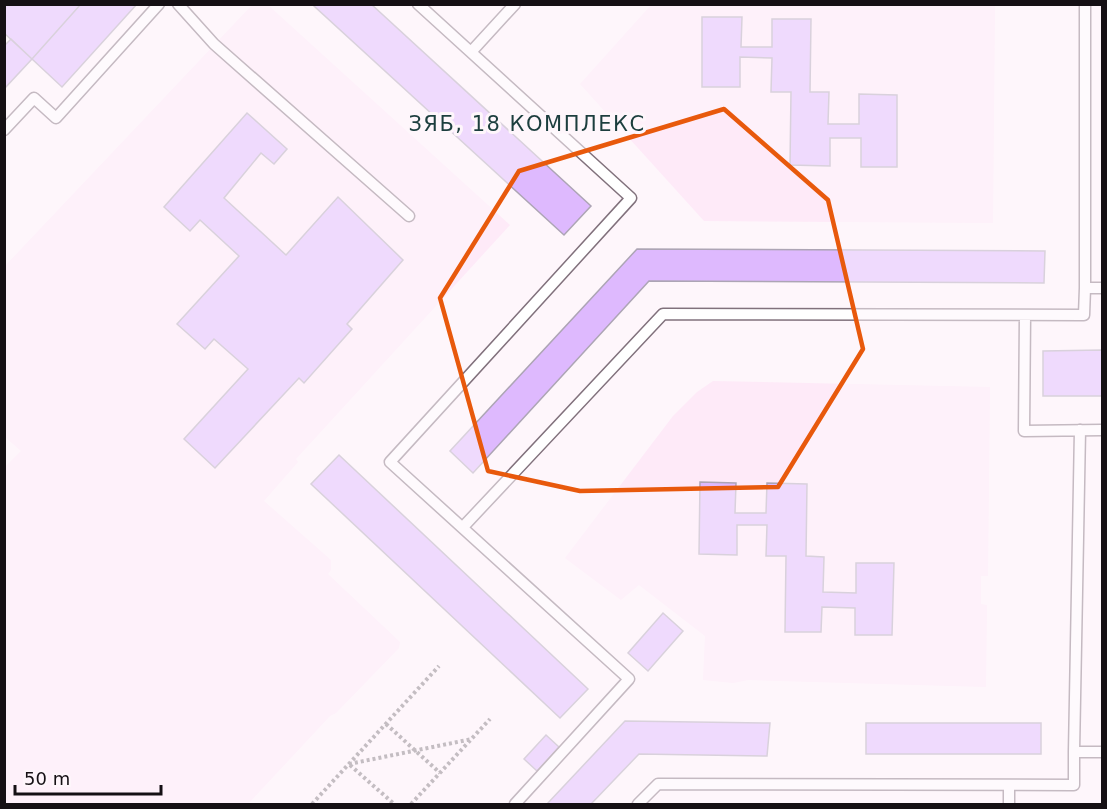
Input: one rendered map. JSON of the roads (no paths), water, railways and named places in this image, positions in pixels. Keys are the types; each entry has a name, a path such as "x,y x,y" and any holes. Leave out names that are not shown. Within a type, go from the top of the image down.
{"lane":[{"path":"4,130 34,98 56,118 159,4"},
{"path":"178,4 214,44 409,216"},
{"path":"418,4 631,198 390,462 629,679 515,804"},
{"path":"471,52 514,4"},
{"path":"462,527 663,314 1084,315 1085,4"},
{"path":"1085,288 1102,288"},
{"path":"1024,315 1024,431 1102,430"},
{"path":"638,804 658,784 1074,785 1080,430"},
{"path":"1074,752 1102,752"},
{"path":"1009,785 1009,804"}],"district":[{"name":"ЗЯБ, 18 КОМПЛЕКС","path":"527,124"}]}
